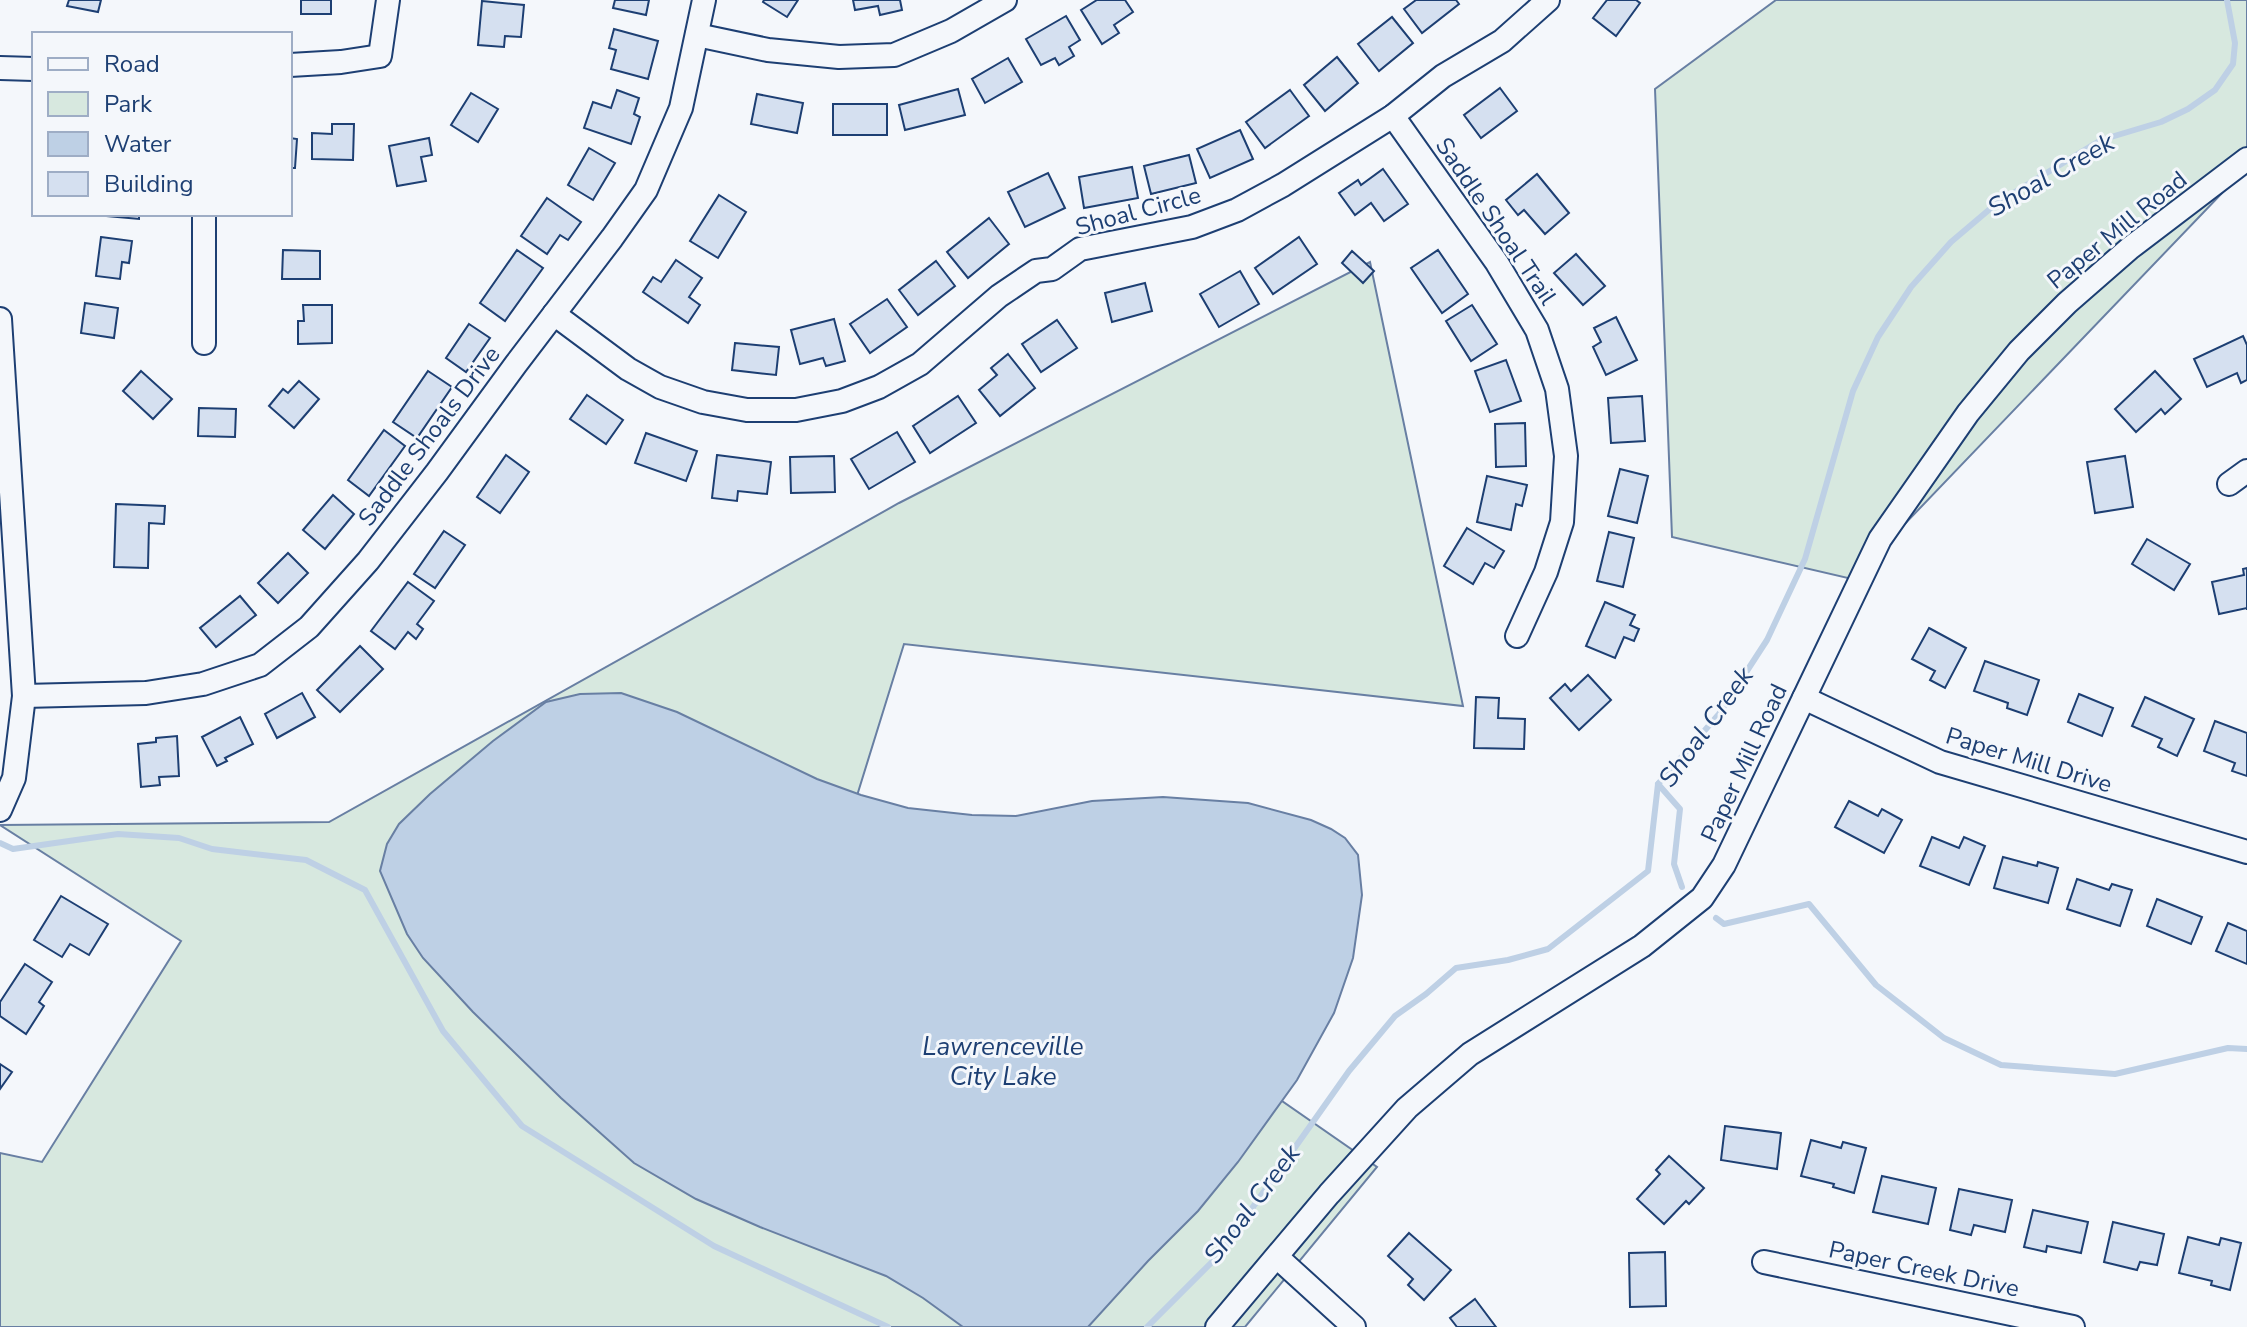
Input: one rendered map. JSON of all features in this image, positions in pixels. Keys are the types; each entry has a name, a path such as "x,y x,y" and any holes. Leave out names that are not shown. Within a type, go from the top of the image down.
{"street":[{"path":"292,65 380,56 388,0"},
{"name":"Saddle Shoals Drive","path":"24,696 146,693 203,684 260,665 309,627 368,561 437,472 646,190 681,108 704,0"},
{"path":"697,35 768,50 839,57 894,55 951,31 1005,0"},
{"name":"Shoal Circle","path":"554,314 628,369 660,387 703,402 747,410 796,410 842,401 879,387 920,364 999,296 1036,271 1052,269 1080,249 1192,227 1237,210 1283,185 1393,116 1443,76 1502,41 1548,0"},
{"path":"0,68 32,69"},
{"name":"Saddle Shoal Trail","path":"1393,116 1515,293 1537,330 1557,389 1566,456 1562,522 1546,572 1517,636"},
{"name":"Paper Mill Road","path":"1217,1327 1329,1194 1407,1108 1470,1054 1642,946 1702,898 1724,865 1880,539 1968,413 2010,361 2067,303 2130,248 2247,159"},
{"path":"204,216 204,343"},
{"path":"0,319 24,696 14,778 0,810"},
{"name":"Paper Mill Drive","path":"1804,698 1940,762 2247,852"},
{"path":"1277,1257 1354,1327"},
{"name":"Paper Creek Drive","path":"1764,1262 2006,1320 2073,1327"}],"green space":[{"path":"1776,0 2247,0 2247,167 1852,579 1672,537 1655,89"},
{"path":"1370,262 1463,706 904,644 794,999 1279,1099 1377,1167 1245,1327 0,1327 0,1153 42,1162 181,941 0,825 329,822 899,503"}],"water":[{"name":"Lawrenceville City Lake","path":"621,693 677,712 817,779 908,808 1016,816 1092,801 1163,797 1248,803 1311,820 1331,829 1345,838 1358,855 1362,895 1353,958 1334,1013 1297,1080 1198,1211 1088,1327 963,1327 886,1276 696,1199 634,1163 561,1098 423,958 407,934 380,871 387,844 399,824 493,741 546,702 580,694"}],"building":[{"path":"69,0 101,0 98,12 67,6"},
{"path":"301,0 331,0 331,14 301,14"},
{"path":"615,0 649,0 646,15 613,8"},
{"path":"764,0 798,0 787,17"},
{"path":"853,0 900,0 902,10 880,15 878,6 855,10"},
{"path":"1097,0 1125,0 1133,12 1114,25 1119,33 1102,44 1081,10"},
{"path":"1416,0 1456,0 1459,4 1422,33 1404,9"},
{"path":"1607,0 1636,0 1640,3 1616,36 1593,18"},
{"path":"482,1 524,5 521,37 505,36 504,47 478,45"},
{"path":"1066,16 1080,40 1069,47 1074,56 1059,65 1055,58 1041,65 1026,39"},
{"path":"1392,17 1413,43 1379,71 1358,44"},
{"path":"614,29 658,41 648,79 611,69 616,50 609,48"},
{"path":"1337,57 1358,83 1325,111 1304,85"},
{"path":"1008,58 1022,82 985,103 972,79"},
{"path":"1500,88 1517,111 1481,138 1464,115"},
{"path":"958,89 965,115 905,130 899,105"},
{"path":"617,90 639,98 634,114 640,117 631,144 584,128 593,102 611,108"},
{"path":"1290,90 1309,116 1265,148 1246,122"},
{"path":"471,93 498,109 478,142 451,125"},
{"path":"757,94 803,103 797,133 751,124"},
{"path":"833,104 887,104 887,135 833,135"},
{"path":"332,124 354,124 353,160 312,159 312,133 332,134"},
{"path":"1240,130 1253,159 1210,178 1197,149"},
{"path":"292,138 297,139 295,168 292,168"},
{"path":"429,138 432,155 421,157 426,181 397,186 389,146"},
{"path":"589,148 615,163 593,200 568,185"},
{"path":"1189,155 1196,183 1151,194 1144,166"},
{"path":"1132,167 1138,198 1084,208 1079,177"},
{"path":"1383,169 1408,204 1384,221 1371,203 1355,215 1339,193 1358,180 1361,185"},
{"path":"1048,173 1065,208 1025,227 1008,192"},
{"path":"1537,174 1569,213 1545,234 1524,210 1518,215 1506,200"},
{"path":"719,195 746,212 718,258 690,241"},
{"path":"547,198 581,222 568,240 560,235 547,254 521,236"},
{"path":"107,216 139,216 139,219"},
{"path":"989,218 1009,244 968,278 947,252"},
{"path":"101,237 132,241 129,263 122,262 120,279 96,276"},
{"path":"1299,237 1317,264 1273,294 1255,268"},
{"path":"283,250 320,251 320,279 282,279"},
{"path":"517,250 543,268 505,321 480,303"},
{"path":"1438,250 1468,294 1442,313 1411,268"},
{"path":"1352,251 1374,271 1363,283 1342,263"},
{"path":"1576,254 1605,286 1583,305 1554,273"},
{"path":"676,260 702,278 689,297 700,305 688,323 643,292 653,277 661,282"},
{"path":"936,261 955,286 918,315 899,290"},
{"path":"1240,271 1259,304 1219,327 1200,294"},
{"path":"1145,283 1152,311 1112,322 1105,293"},
{"path":"887,299 907,327 870,353 850,324"},
{"path":"85,303 118,308 114,338 81,333"},
{"path":"303,305 332,305 332,343 298,344 298,321 304,321"},
{"path":"1472,305 1497,344 1471,361 1446,321"},
{"path":"1616,317 1637,360 1606,375 1593,347 1601,342 1594,328"},
{"path":"834,319 845,361 826,366 823,358 800,364 791,330"},
{"path":"1057,320 1077,348 1041,372 1022,344"},
{"path":"469,324 490,338 466,372 446,358"},
{"path":"2243,336 2247,345 2247,380 2241,383 2237,373 2207,387 2194,359"},
{"path":"735,343 779,347 776,375 732,370"},
{"path":"1008,354 1035,388 1000,416 979,390 997,375 991,368"},
{"path":"1506,360 1521,401 1490,412 1475,371"},
{"path":"141,371 172,399 153,419 123,391"},
{"path":"428,371 452,387 417,438 393,422"},
{"path":"2155,371 2181,399 2165,414 2161,409 2136,432 2115,409"},
{"path":"299,381 319,399 294,428 269,406 283,389 288,393"},
{"path":"587,395 623,420 606,444 570,419"},
{"path":"958,396 976,423 930,453 913,426"},
{"path":"1642,396 1645,441 1611,443 1608,398"},
{"path":"199,408 236,409 235,437 198,436"},
{"path":"1525,423 1526,466 1496,467 1495,424"},
{"path":"384,430 405,446 369,496 348,480"},
{"path":"897,432 915,462 869,489 851,459"},
{"path":"646,433 697,451 686,481 635,463"},
{"path":"506,455 529,472 500,513 477,497"},
{"path":"717,455 771,462 767,494 738,491 737,501 712,498"},
{"path":"834,456 835,492 791,493 790,457"},
{"path":"2125,456 2133,507 2095,513 2087,462"},
{"path":"1620,469 1648,476 1637,523 1608,516"},
{"path":"1487,476 1527,485 1522,506 1516,504 1511,530 1477,522"},
{"path":"333,495 354,514 325,549 303,530"},
{"path":"116,504 165,506 164,524 149,523 148,568 114,567"},
{"path":"1467,528 1504,551 1494,568 1485,563 1473,584 1444,566"},
{"path":"444,531 465,545 435,588 414,574"},
{"path":"1609,532 1634,538 1623,587 1597,581"},
{"path":"2147,539 2190,564 2174,590 2132,564"},
{"path":"288,553 308,573 278,603 258,583"},
{"path":"2247,568 2247,608 2219,614 2212,582 2244,575 2243,569"},
{"path":"408,582 434,601 417,624 423,629 416,639 408,632 395,649 371,631"},
{"path":"240,596 256,615 216,647 200,628"},
{"path":"1605,602 1635,615 1630,625 1639,629 1634,641 1624,637 1615,658 1586,646"},
{"path":"1929,628 1966,648 1945,688 1930,680 1935,671 1912,659"},
{"path":"360,646 383,669 340,712 317,690"},
{"path":"1985,661 2039,680 2027,715 2007,708 2008,703 1974,691"},
{"path":"1588,675 1611,700 1579,730 1550,698 1565,684 1571,691"},
{"path":"302,693 315,717 277,738 265,714"},
{"path":"2079,694 2113,708 2102,736 2068,722"},
{"path":"1476,697 1499,698 1498,718 1525,719 1524,749 1474,748"},
{"path":"2145,697 2194,719 2177,756 2158,747 2162,739 2132,726"},
{"path":"240,717 253,744 225,758 227,761 217,766 202,737"},
{"path":"2215,721 2247,733 2247,776 2232,771 2235,763 2204,751"},
{"path":"177,736 179,776 159,777 160,785 141,787 138,744"},
{"path":"1849,801 1878,816 1882,809 1902,820 1884,853 1835,827"},
{"path":"1932,837 1959,848 1964,837 1985,846 1969,885 1920,866"},
{"path":"2003,857 2058,868 2048,903 1994,888"},
{"path":"2077,879 2109,890 2112,884 2132,890 2120,926 2067,909"},
{"path":"61,896 108,924 89,955 70,944 62,957 34,940"},
{"path":"2157,899 2202,917 2191,944 2147,926"},
{"path":"2228,923 2247,931 2247,964 2216,951"},
{"path":"25,964 52,982 39,1002 44,1006 26,1034 0,1016 0,1002"},
{"path":"0,1064 12,1072 0,1089"},
{"path":"1725,1126 1781,1133 1777,1169 1721,1160"},
{"path":"1811,1140 1841,1148 1843,1142 1866,1148 1854,1193 1833,1187 1834,1184 1801,1176"},
{"path":"1669,1156 1704,1188 1664,1224 1637,1199 1660,1174 1656,1170"},
{"path":"1882,1176 1936,1188 1928,1224 1873,1212"},
{"path":"1959,1189 2012,1200 2005,1232 1974,1225 1971,1235 1950,1230"},
{"path":"2033,1210 2088,1222 2081,1253 2047,1246 2046,1252 2024,1247"},
{"path":"2113,1222 2164,1234 2157,1265 2140,1262 2137,1270 2104,1262"},
{"path":"1409,1233 1451,1270 1424,1300 1408,1285 1413,1279 1388,1256"},
{"path":"2188,1237 2219,1245 2221,1238 2241,1243 2230,1290 2211,1285 2212,1281 2179,1273"},
{"path":"1665,1252 1666,1306 1630,1307 1629,1253"},
{"path":"1475,1299 1496,1327 1457,1327 1450,1318"}],"waterway":[{"name":"Shoal Creek","path":"1147,1327 1219,1255 1349,1071 1395,1016 1456,968 1508,960 1548,949 1648,871 1658,784 1719,714 1767,640 1805,559 1853,391 1878,337 1911,287 1951,242 1997,203 2101,140 2161,122 2188,109 2215,90 2233,64 2235,43 2227,0"},
{"path":"1658,784 1680,809 1674,864 1682,887"},
{"path":"0,843 13,849 118,834 179,838 212,849 306,860 365,890 443,1031 522,1126 714,1246 888,1327"},
{"path":"1716,918 1724,924 1809,904 1876,985 1944,1038 2001,1065 2115,1074 2228,1048 2247,1049"}]}
